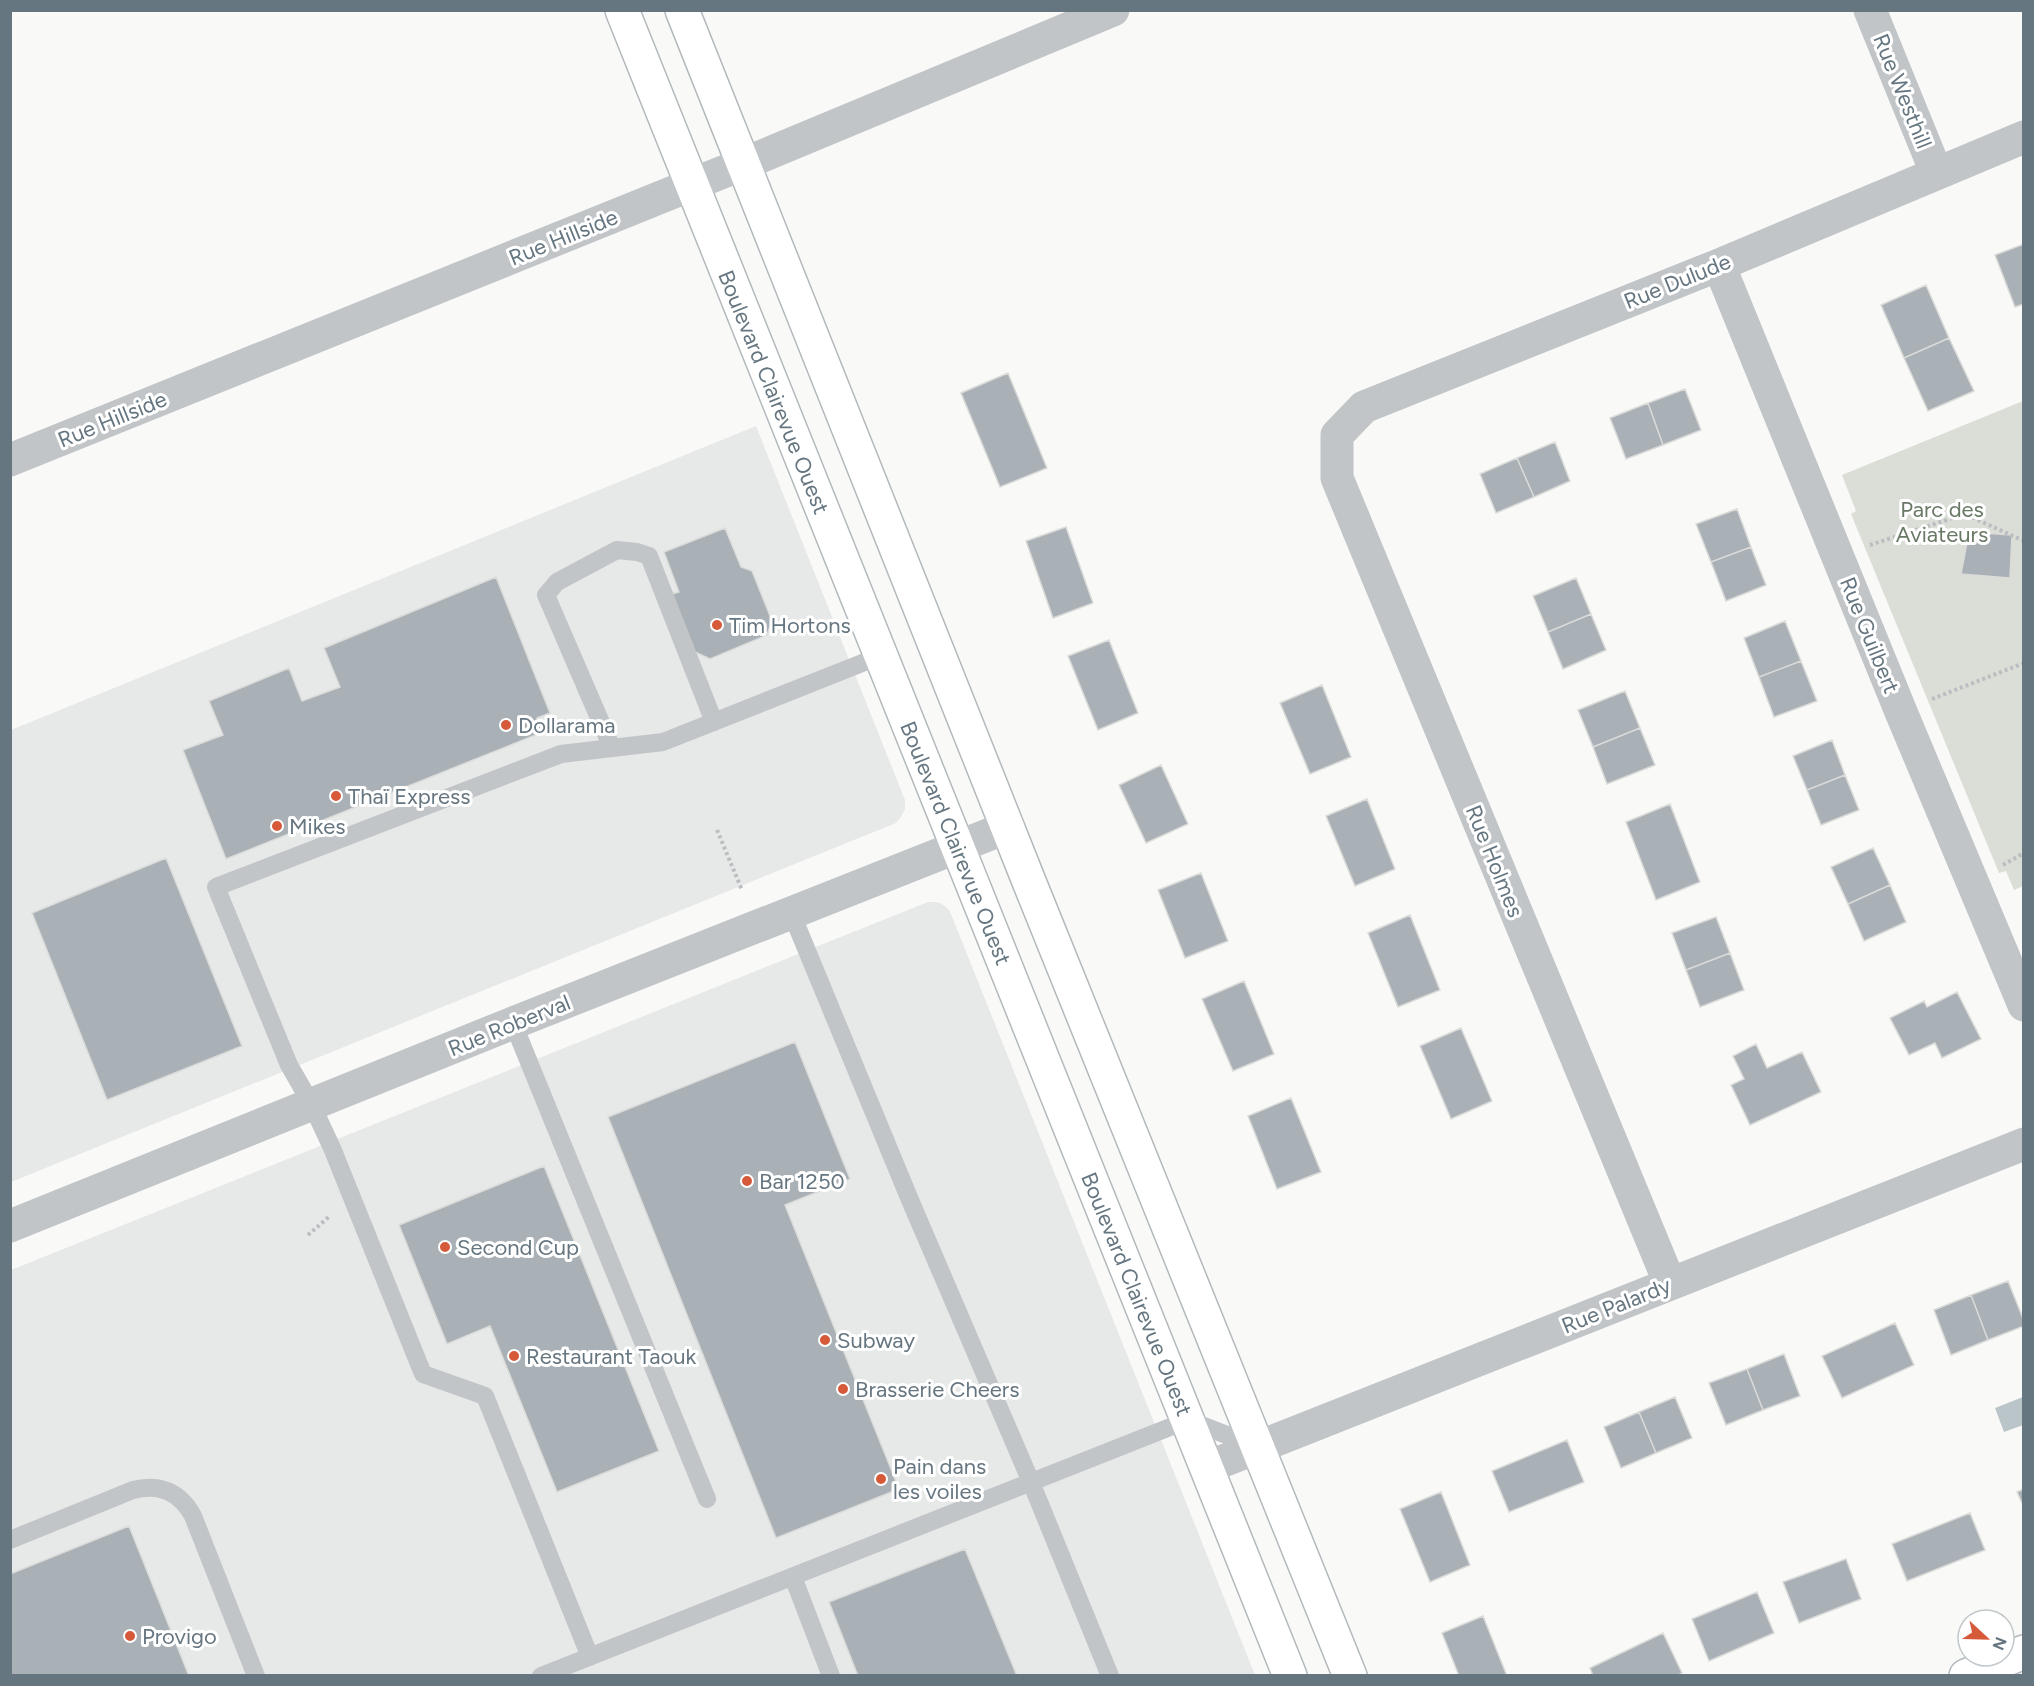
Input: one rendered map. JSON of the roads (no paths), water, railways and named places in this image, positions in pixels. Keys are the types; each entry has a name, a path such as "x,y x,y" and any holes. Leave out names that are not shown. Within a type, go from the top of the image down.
{"street":[{"name":"Boulevard Clairevue Ouest","path":"622,10 1290,1676"},
{"path":"682,10 1350,1676"},
{"name":"Rue Hillside","path":"10,460 743,164 1113,10"},
{"name":"Rue Westhill","path":"1870,10 1936,172"},
{"name":"Rue Dulude","path":"1337,435 1364,407 1719,265 2024,137"},
{"name":"Rue Guilbert","path":"1719,265 1901,712 2024,1005"},
{"name":"Rue Holmes","path":"1337,435 1337,478 1670,1284"},
{"name":"Rue Roberval","path":"10,1226 1008,827"},
{"name":"Rue Palardy","path":"1208,1467 2024,1144"},
{"path":"1966,1676 2024,1652"}],"lane":[{"path":"612,748 546,595 557,582 617,550 649,556 714,722"},
{"path":"590,1657 485,1395 423,1374 332,1148 312,1105 289,1065 216,887 561,754 663,742 880,656"},
{"path":"791,912 906,1190 1031,1482 1110,1676"},
{"path":"513,1023 707,1499"},
{"path":"541,1676 1188,1420 1258,1447"},
{"path":"10,1540 133,1490 151,1487 176,1495 193,1516 256,1676"},
{"path":"793,1577 831,1676"}],"place":[{"name":"Tim Hortons","path":"717,625"},
{"name":"Dollarama","path":"506,725"},
{"name":"Thaï Express","path":"336,796"},
{"name":"Mikes","path":"277,826"},
{"name":"Bar 1250","path":"747,1181"},
{"name":"Second Cup","path":"445,1247"},
{"name":"Subway","path":"825,1340"},
{"name":"Restaurant Taouk","path":"514,1356"},
{"name":"Brasserie Cheers","path":"843,1389"},
{"name":"Pain dans les voiles","path":"881,1479"},
{"name":"Provigo","path":"130,1636"}],"park label":[{"name":"Parc des Aviateurs","path":"1942,522"}]}
